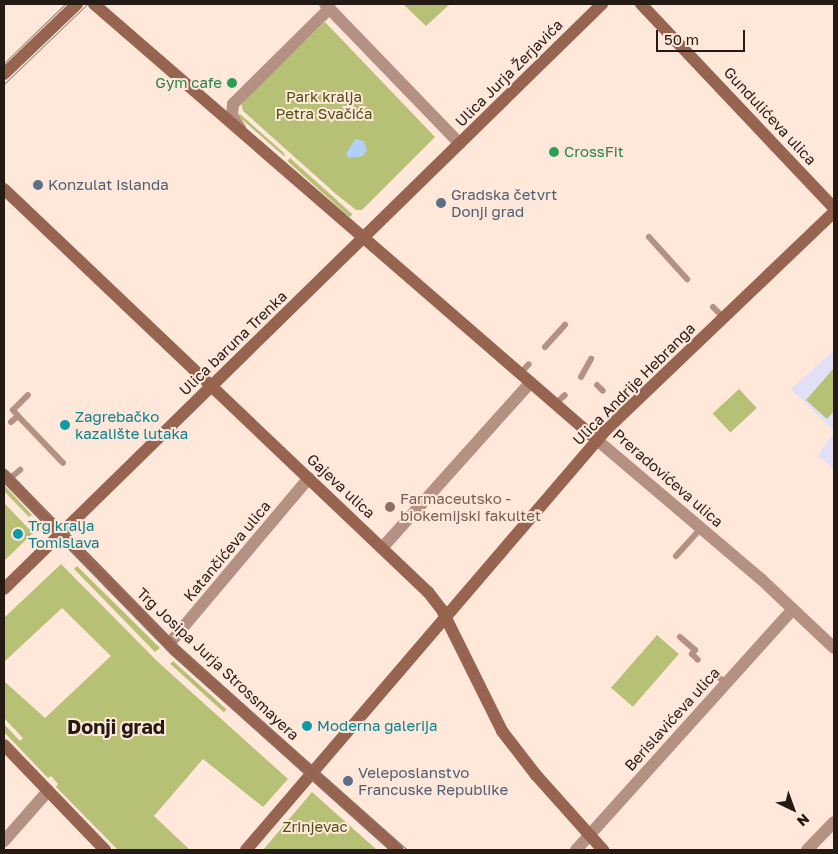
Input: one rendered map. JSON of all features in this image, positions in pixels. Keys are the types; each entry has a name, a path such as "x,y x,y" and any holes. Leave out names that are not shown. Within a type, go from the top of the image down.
{"street":[{"path":"4,74 77,4"},
{"name":"Preradovićeva ulica","path":"94,4 208,102 226,120 240,128 530,383 701,528 834,648"},
{"name":"Ulica Jurja Žerjavića","path":"364,238 602,4"},
{"name":"Gundulićeva ulica","path":"641,4 834,208"},
{"path":"208,102 218,107 233,104 328,6 460,144"},
{"path":"233,104 232,116 240,128"},
{"name":"Gajeva ulica","path":"4,189 428,592 446,617 502,731 588,836 603,850"},
{"name":"Ulica Andrije Hebranga","path":"246,850 598,440 834,212"},
{"name":"Ulica baruna Trenka","path":"4,589 364,238"},
{"path":"382,548 530,383"},
{"path":"6,477 61,534"},
{"name":"Katančićeva ulica","path":"168,644 309,478"},
{"name":"Trg Josipa Jurja Strossmayera","path":"61,534 168,644 398,850"},
{"name":"Berislavićeva ulica","path":"576,850 721,680 793,609"},
{"path":"4,745 105,850"},
{"path":"4,841 48,791"},
{"path":"807,850 834,822"}],"lane":[{"path":"649,237 687,279"},
{"path":"713,307 724,318"},
{"path":"545,347 565,325"},
{"path":"581,377 592,360"},
{"path":"520,374 529,364"},
{"path":"597,385 603,391"},
{"path":"28,395 13,410 62,463"},
{"path":"555,404 565,395"},
{"path":"615,403 625,412"},
{"path":"11,422 18,416"},
{"path":"41,452 47,447"},
{"path":"6,477 20,470"},
{"path":"676,556 701,528"},
{"path":"680,637 695,650 692,654 698,660"}],"shaded area":[{"path":"834,350 834,431 791,389"},
{"path":"834,432 834,469 818,456"}],"green space":[{"path":"403,4 450,4 426,26"},
{"name":"Park kralja Petra Svačića","path":"325,22 435,137 362,210 356,210 336,194 243,111 241,103"},
{"path":"240,114 284,153 285,157 237,115"},
{"path":"290,158 352,214 350,217 287,161"},
{"path":"834,368 834,411 827,419 806,400"},
{"path":"739,389 757,408 730,433 713,414"},
{"path":"4,485 32,515 29,517 4,491"},
{"path":"4,503 33,533 4,561"},
{"path":"61,564 158,662 288,779 263,807 203,759 154,816 190,850 118,850 56,787 58,784 51,776 48,778 4,732 4,724 20,741 23,738 4,718 4,681 45,718 111,656 62,608 4,662 4,618"},
{"path":"77,566 160,648 155,652 74,569"},
{"path":"657,635 679,654 633,707 611,688"},
{"path":"173,661 227,709 224,712 170,664"},
{"name":"Zrinjevac","path":"312,792 377,850 263,850"}],"water":[{"path":"355,139 364,141 367,150 363,156 349,158 346,154"}],"tram line":[{"path":"4,63 65,4"},
{"path":"4,84 87,4"},
{"path":"4,468 172,641 407,850"},
{"path":"4,481 172,655 390,850"}],"place":[{"name":"Gym cafe","path":"232,83"},
{"name":"CrossFit","path":"554,152"},
{"name":"Konzulat Islanda","path":"38,185"},
{"name":"Gradska četvrt Donji grad","path":"441,203"},
{"name":"Zagrebačko kazalište lutaka","path":"65,425"},
{"name":"Farmaceutsko - biokemijski fakultet","path":"390,507"},
{"name":"Trg kralja Tomislava","path":"18,534"},
{"name":"Moderna galerija","path":"307,726"},
{"name":"Veleposlanstvo Francuske Republike","path":"348,781"}],"district":[{"name":"Donji grad","path":"116,726"}]}
